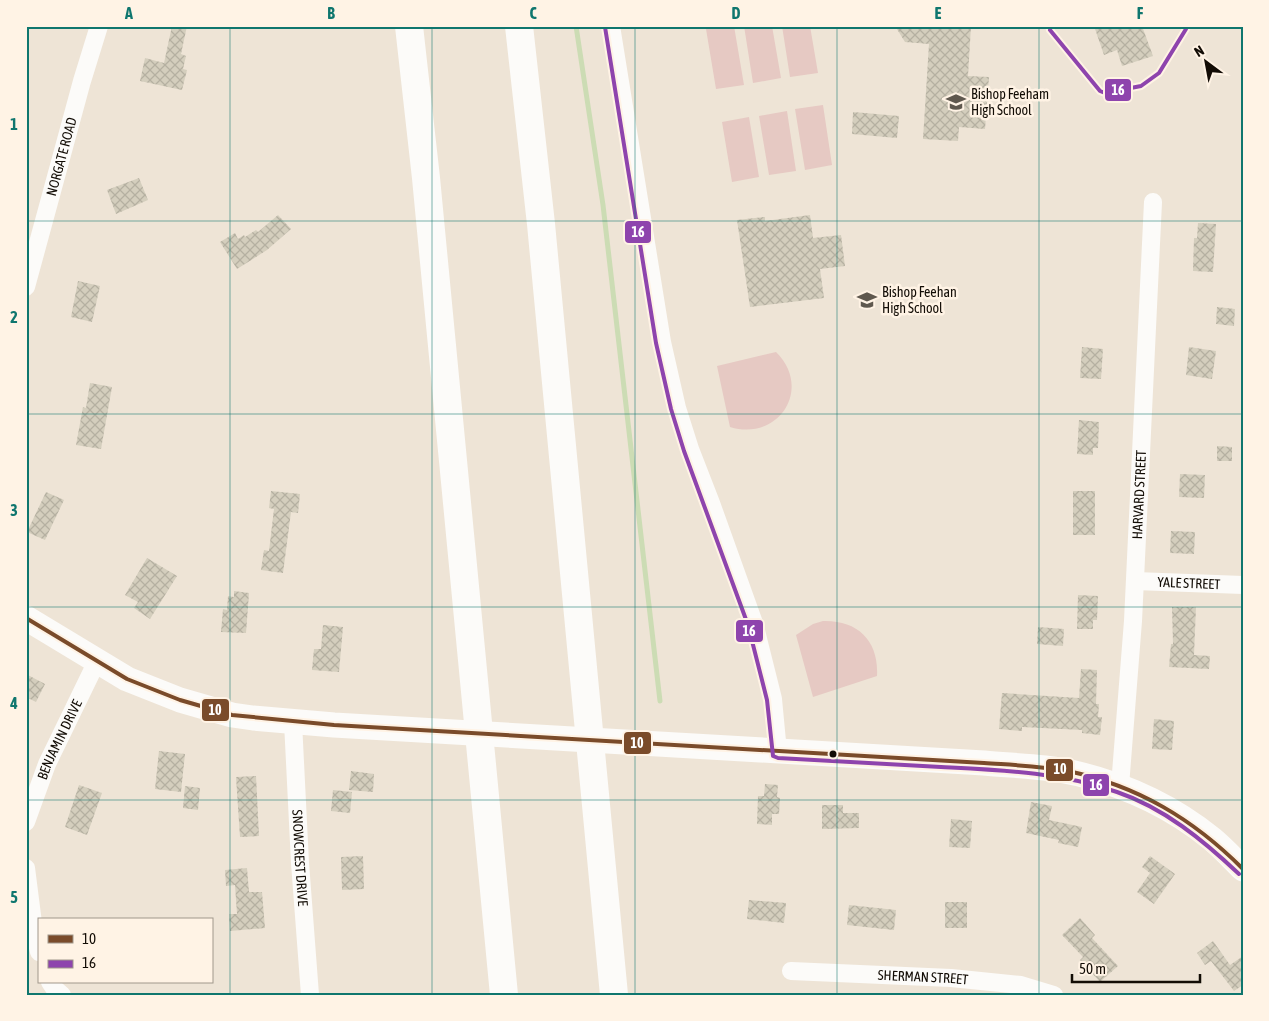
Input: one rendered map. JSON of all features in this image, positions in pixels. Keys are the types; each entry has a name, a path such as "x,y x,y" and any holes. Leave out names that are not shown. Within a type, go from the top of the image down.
{"highway":[{"path":"409,26 426,178 504,995"},
{"path":"519,26 542,234 614,995"}],"main road":[{"path":"26,618 127,679 187,702 232,715 293,722 1032,767 1077,774 1120,786 1166,808 1205,834 1243,869"}],"street":[{"name":"NORGATE ROAD","path":"26,287 82,81 99,26"},
{"path":"611,26 662,342 677,408 690,449 715,512 754,623 773,699 778,752"},
{"name":"HARVARD STREET","path":"1120,786 1134,581 1153,202"},
{"name":"YALE STREET","path":"1134,581 1243,586"},
{"name":"BENJAMIN DRIVE","path":"26,822 47,764 97,661"},
{"name":"SNOWCREST DRIVE","path":"293,722 300,863 310,995"},
{"path":"26,868 38,948"},
{"name":"SHERMAN STREET","path":"791,971 961,979 1022,985 1054,995"},
{"path":"51,984 62,995"}],"shaded area":[{"path":"734,26 744,85 716,89 706,29"},
{"path":"744,26 772,26 781,78 753,83"},
{"path":"782,26 810,26 818,73 790,77"},
{"path":"823,105 832,165 805,170 795,109"},
{"path":"787,111 796,171 769,175 759,116"},
{"path":"749,117 759,177 732,182 722,122"},
{"path":"776,352 787,366 791,381 791,396 785,409 776,419 763,427 748,430 730,427 717,366"},
{"path":"823,621 846,624 864,635 874,652 877,676 813,697 796,635 813,624"}],"building":[{"path":"172,26 187,26 181,54 186,56 183,69 187,70 182,90 140,81 145,58 164,63"},
{"name":"Bishop Feeham High School","path":"895,26 971,26 968,76 989,77 985,129 959,127 958,141 923,139 929,44 905,42"},
{"path":"1094,26 1142,26 1153,56 1122,66 1117,50 1104,55"},
{"path":"853,112 899,116 897,138 852,134"},
{"path":"139,178 148,200 116,214 107,190"},
{"path":"278,215 291,229 267,250 237,269 220,242 235,233 238,239 256,230 258,232"},
{"path":"810,215 813,238 841,235 845,266 820,269 824,298 750,307 737,220 765,217 765,221"},
{"path":"1198,223 1216,224 1213,272 1193,271 1194,238 1197,238"},
{"path":"78,281 100,286 92,322 71,317"},
{"path":"1217,307 1235,309 1234,326 1216,324"},
{"path":"1082,347 1103,349 1101,379 1080,378"},
{"path":"1189,347 1216,351 1212,379 1186,375"},
{"path":"90,383 112,387 101,449 76,445 83,407 86,408"},
{"path":"1079,420 1099,422 1098,448 1093,448 1093,455 1077,454"},
{"path":"1217,446 1232,447 1232,461 1217,461"},
{"path":"1180,474 1205,475 1204,498 1179,497"},
{"path":"271,491 300,494 298,513 291,512 283,573 261,570 264,550 269,551 274,509 269,508"},
{"path":"1073,491 1095,491 1095,535 1073,535"},
{"path":"46,492 64,500 45,540 27,532"},
{"path":"1171,531 1195,532 1194,554 1170,553"},
{"path":"147,558 177,576 150,619 134,608 138,602 125,595"},
{"path":"234,591 249,593 246,633 221,632 223,609 227,610 228,596 234,597"},
{"path":"1078,595 1098,596 1097,620 1093,620 1093,629 1077,629"},
{"path":"1172,607 1196,607 1194,655 1210,656 1209,669 1169,667 1171,644 1173,644"},
{"path":"323,625 343,627 339,672 312,670 314,649 321,649"},
{"path":"1038,627 1064,629 1063,646 1037,644"},
{"path":"1081,669 1097,670 1096,704 1099,704 1098,717 1102,717 1100,735 1082,733 1082,730 1022,727 1022,731 999,729 1002,693 1079,698"},
{"path":"26,674 45,684 36,702 26,697"},
{"path":"1154,719 1174,721 1172,750 1152,749"},
{"path":"159,751 185,754 181,792 155,789"},
{"path":"351,771 374,774 373,792 349,790"},
{"path":"256,776 259,836 240,837 236,777"},
{"path":"765,784 778,785 777,797 780,798 779,814 772,814 772,825 757,824 758,796 764,796"},
{"path":"79,785 102,793 87,835 65,827"},
{"path":"185,786 200,788 198,810 183,808"},
{"path":"333,790 352,792 350,813 331,811"},
{"path":"1031,802 1052,806 1049,820 1082,827 1078,847 1058,843 1059,840 1026,833"},
{"path":"822,805 843,805 843,813 859,813 859,828 822,829"},
{"path":"951,819 972,821 970,848 949,847"},
{"path":"363,856 364,889 342,890 341,857"},
{"path":"1150,856 1175,874 1154,904 1137,892 1150,873 1142,867"},
{"path":"247,868 249,892 262,892 265,928 230,931 229,914 237,914 235,885 226,886 225,870"},
{"path":"749,900 786,903 784,923 747,919"},
{"path":"945,902 967,902 967,928 945,928"},
{"path":"849,905 896,910 894,930 847,925"},
{"path":"1080,918 1095,935 1092,938 1118,966 1100,982 1080,960 1083,957 1062,935"},
{"path":"1213,941 1230,965 1243,956 1243,985 1234,991 1211,961 1205,965 1197,953"}],"waterway":[{"path":"576,26 603,205 660,701"}],"transit line":[{"name":"16","path":"605,27 656,343 671,409 684,451 748,625 767,700 773,756 778,758 1008,771 1052,776 1096,785 1134,799 1167,816 1197,837 1239,874"},
{"name":"16","path":"1050,30 1100,91 1105,93 1141,86 1159,73 1186,29"},
{"name":"10","path":"26,618 127,679 180,700 232,715 334,725 984,763 1068,771 1094,777 1118,786 1141,795 1163,807 1204,835 1243,869"}],"place":[{"name":"Bishop Feeham High School","path":"956,102"},
{"name":"Bishop Feehan High School","path":"867,300"}]}
